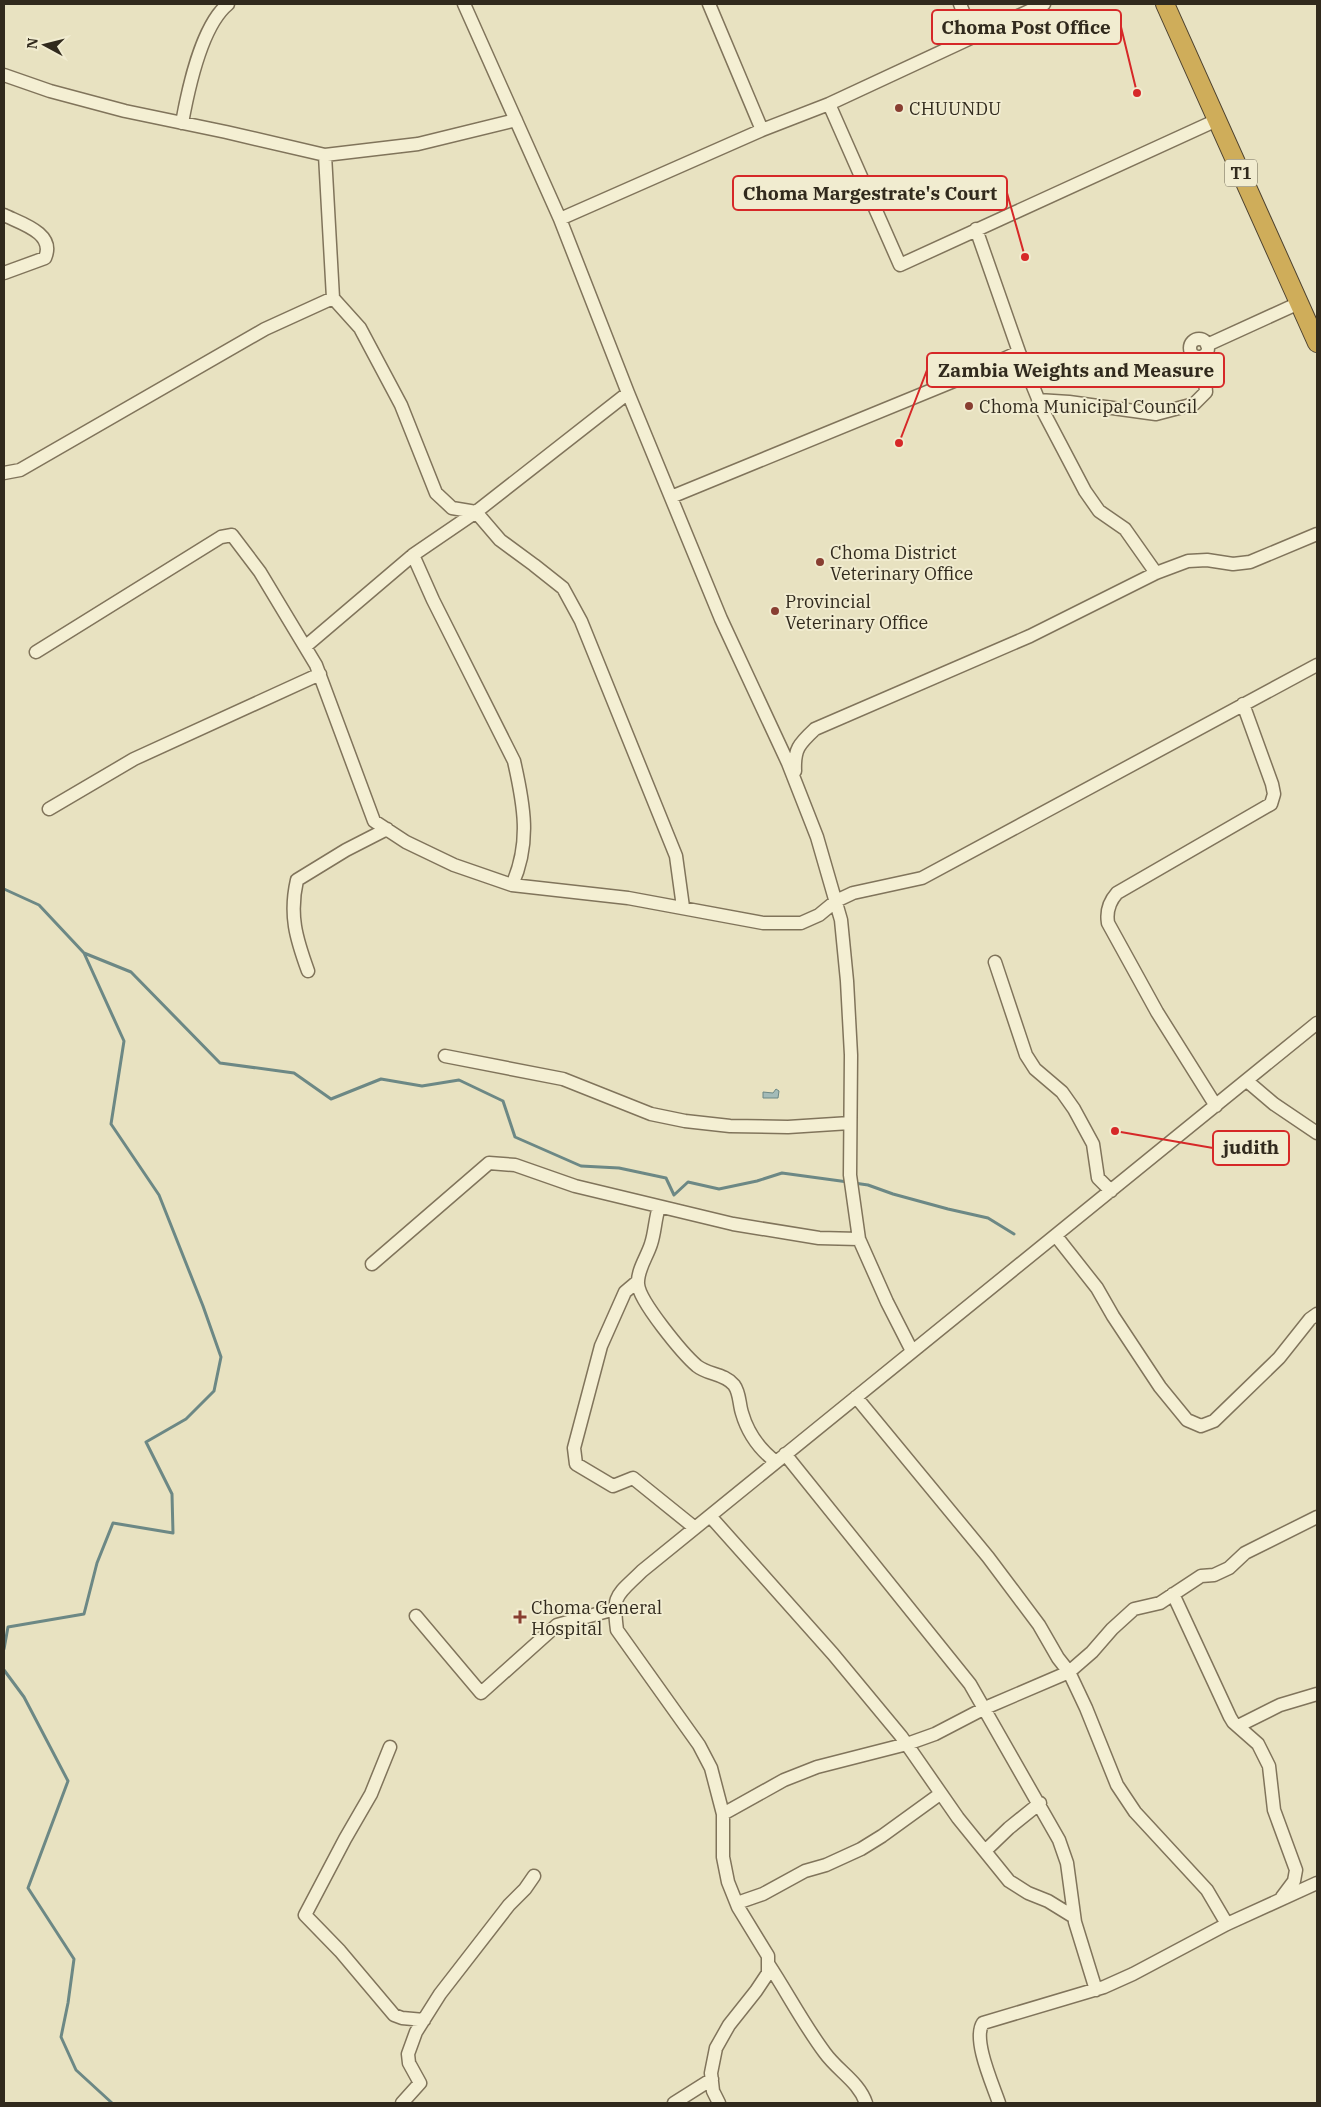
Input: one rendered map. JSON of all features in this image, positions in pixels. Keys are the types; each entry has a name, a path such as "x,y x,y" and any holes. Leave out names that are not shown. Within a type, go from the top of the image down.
{"highway":[{"name":"T1","path":"1165,4 1317,343"}],"street":[{"path":"182,123 189,87 202,47 214,21 228,4"},
{"path":"464,4 560,219 628,393 721,619 795,780 817,837 841,920 848,982 851,1055 850,1175 859,1239 887,1302 912,1351"},
{"path":"709,4 762,130"},
{"path":"960,4 973,36"},
{"path":"560,219 762,130 828,104 1044,4"},
{"path":"4,74 50,90 125,111 325,155 418,144 516,120"},
{"path":"828,104 900,265 1217,120"},
{"path":"325,155 333,298 360,328 401,405 436,493 452,508 476,512 500,540 563,588 581,621 676,856 683,908"},
{"path":"4,215 33,228 41,235 47,247 45,258 4,273"},
{"path":"976,229 1019,352 1038,400 1093,502 1100,511 1125,529 1156,573"},
{"path":"4,473 20,470 264,329 333,298"},
{"path":"1038,400 1069,402 1156,414 1194,404 1206,392 1205,351 1299,303"},
{"path":"672,496 954,381 1019,352"},
{"path":"306,646 413,555 476,512 628,393"},
{"path":"795,780 794,758 799,744 815,729 1030,636 1156,573 1188,561 1207,560 1233,564 1250,562 1317,534"},
{"path":"36,652 221,537 232,535 260,572 306,646 320,674 374,821 406,842 454,865 512,885 628,898 763,923 801,922 818,915 836,901 854,893 922,878 1243,704 1317,666"},
{"path":"413,555 433,600 514,761 521,788 524,846 521,866 512,885"},
{"path":"49,809 134,759 320,674"},
{"path":"1216,1106 1136,974 1108,923 1107,915 1111,900 1117,893 1271,804 1274,794 1272,784 1243,704"},
{"path":"308,970 297,941 292,901 297,880 346,850 387,829"},
{"path":"995,962 1026,1055 1035,1068 1062,1092 1074,1109 1093,1144 1098,1178 1110,1191"},
{"path":"719,2103 713,2091 711,2073 716,2048 729,2025 768,1972 768,1956 736,1904 728,1882 723,1857 723,1814 711,1768 699,1745 618,1630 614,1609 617,1596 642,1571 1317,1023"},
{"path":"445,1056 563,1079 652,1114 686,1121 730,1126 788,1127 850,1122"},
{"path":"1247,1081 1274,1104 1317,1133"},
{"path":"372,1264 489,1163 515,1165 575,1186 733,1224 819,1238 859,1239"},
{"path":"659,1207 651,1244 641,1268 638,1282 639,1289 648,1305 689,1359 700,1368 727,1378 735,1386 740,1398 741,1413 760,1449 781,1458 970,1684 1040,1803 1063,1849 1069,1875 1074,1917 1096,1990"},
{"path":"1056,1236 1097,1288 1113,1316 1160,1387 1186,1420 1196,1425 1208,1424 1214,1421 1279,1358 1310,1318 1317,1314"},
{"path":"638,1282 625,1292 601,1346 574,1448 576,1464 614,1486 633,1478 695,1528"},
{"path":"856,1397 1023,1602 1058,1658 1069,1672 1086,1708 1117,1785 1125,1798 1207,1890 1227,1924"},
{"path":"710,1516 833,1654 907,1744 940,1794 1009,1882 1028,1893 1048,1900 1074,1917"},
{"path":"723,1814 784,1780 817,1767 907,1744 953,1726 985,1708 1069,1672 1092,1652 1112,1629 1134,1609 1160,1603 1201,1576 1214,1575 1229,1568 1245,1553 1317,1516"},
{"path":"1173,1594 1230,1717 1258,1744 1269,1766 1274,1810 1296,1870 1294,1881 1280,1899"},
{"path":"416,1616 481,1693 557,1625 614,1609"},
{"path":"1238,1726 1280,1705 1317,1694"},
{"path":"390,1747 371,1794 305,1915 340,1951 394,2015 402,2018 424,2020"},
{"path":"736,1904 763,1894 805,1871 826,1865 861,1849 940,1794"},
{"path":"985,1851 1009,1828 1040,1803"},
{"path":"402,2103 420,2083 409,2064 408,2054 416,2032 440,1994 534,1876"},
{"path":"999,2103 980,2040 979,2030 982,2023 1096,1990 1133,1974 1227,1924 1317,1883"},
{"path":"769,1965 818,2044 859,2089 866,2103"},
{"path":"674,2103 712,2079"}],"water":[{"path":"776,1089 779,1091 778,1098 763,1098 763,1092 773,1093"}],"waterway":[{"path":"4,889 39,905 84,953 131,972 220,1063 294,1073 331,1099 381,1079 422,1086 459,1080 503,1101 515,1137 581,1166 619,1168 666,1178 674,1195 688,1182 719,1189 757,1181 782,1173 848,1182"},
{"path":"4,1649 8,1627 84,1614 97,1563 113,1523 173,1533 172,1494 146,1442 186,1419 214,1391 221,1357 159,1195 111,1124 124,1041 84,953"},
{"path":"854,1183 868,1185 893,1194 988,1218 1014,1234"},
{"path":"4,1670 24,1697 68,1781 28,1888 74,1959 61,2037 76,2070 112,2103"}],"place":[{"name":"Choma Post Office","path":"1137,93"},
{"name":"CHUUNDU","path":"899,108"},
{"name":"Choma Margestrate's Court","path":"1025,257"},
{"name":"Choma Municipal Council","path":"969,406"},
{"name":"Zambia Weights and Measure","path":"899,443"},
{"name":"Choma District Veterinary Office","path":"820,562"},
{"name":"Provincial Veterinary Office","path":"775,611"},
{"name":"judith","path":"1115,1131"},
{"name":"Choma General Hospital","path":"520,1617"}]}
